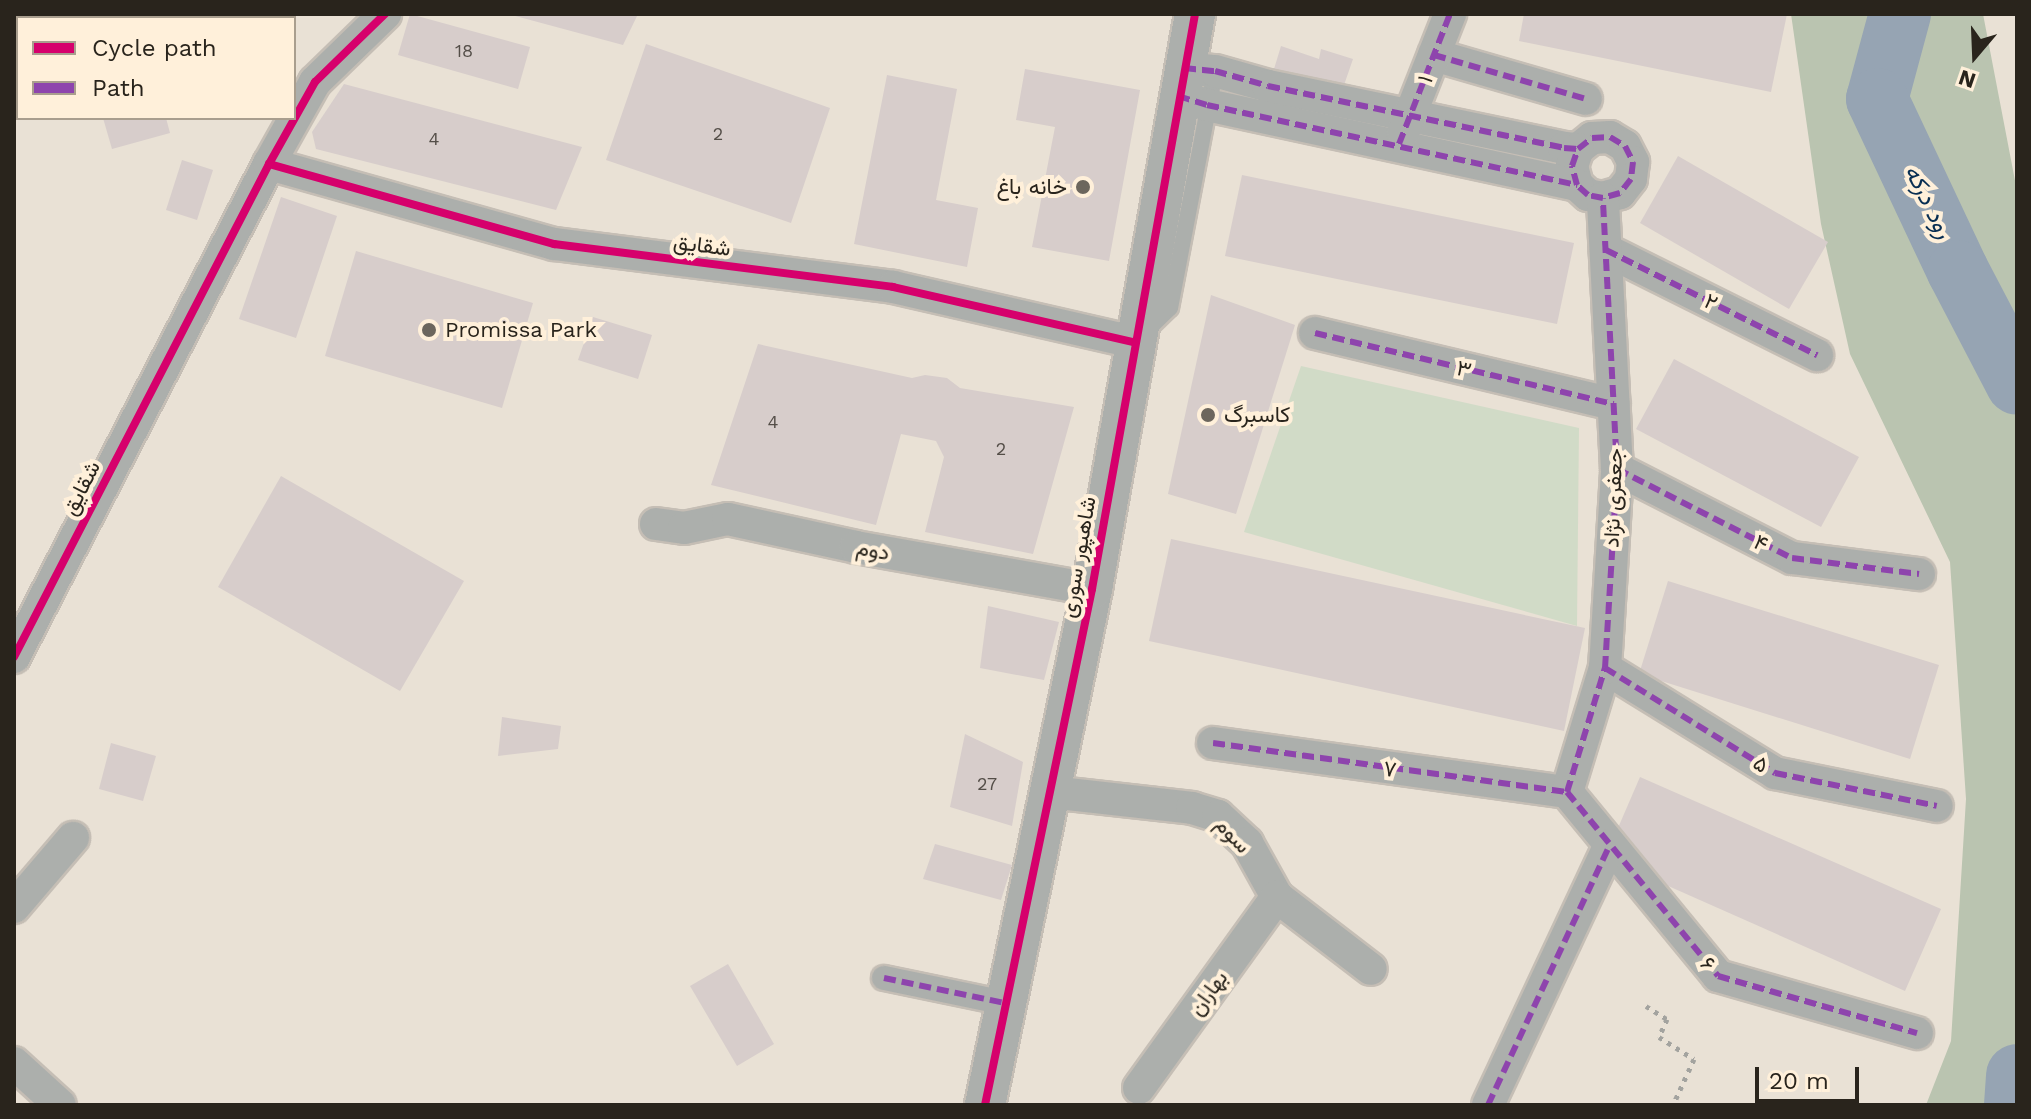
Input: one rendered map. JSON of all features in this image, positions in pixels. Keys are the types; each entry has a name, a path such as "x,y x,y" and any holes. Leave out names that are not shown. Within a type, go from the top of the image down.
{"street":[{"name":"شقایق","path":"296,116 315,82 385,14"},
{"name":"شاهپور سوری","path":"985,1105 1092,589 1134,342 1196,85 1195,14"},
{"name":"۱","path":"1399,144 1450,14"},
{"path":"1434,55 1586,99"},
{"path":"1196,85 1268,86 1578,149"},
{"path":"1196,85 1399,144 1590,191 1620,193 1631,179 1633,162 1625,146 1610,137 1592,138 1578,149 1572,166 1590,191"},
{"name":"شقایق","path":"14,657 294,120"},
{"name":"شقایق","path":"269,164 554,244 893,287 1134,342"},
{"name":"جعفری نژاد","path":"1567,792 1605,668 1617,469 1606,250 1590,191"},
{"name":"۲","path":"1606,250 1817,355"},
{"name":"۳","path":"1315,333 1614,404"},
{"name":"۴","path":"1617,469 1792,558 1919,574"},
{"name":"دوم","path":"656,524 684,528 728,519 856,547 1092,589"},
{"name":"۵","path":"1605,668 1775,773 1937,806"},
{"name":"۷","path":"1213,743 1567,792"},
{"name":"سوم","path":"1050,792 1192,808 1218,816 1247,843 1277,897 1371,969"},
{"name":"۶","path":"1567,792 1718,976 1917,1033"},
{"path":"14,907 73,838"},
{"path":"1488,1105 1610,845"},
{"name":"بهاران","path":"1139,1088 1277,897"},
{"path":"884,978 1005,1003"},
{"path":"14,1063 60,1105"}],"path":[{"path":"1646,1006 1667,1019 1659,1037 1694,1059 1673,1105"}],"green space":[{"path":"1791,14 1983,14 2017,191 2017,1105 1926,1105 1951,1041 1966,799 1950,562 1850,354 1821,224"},
{"path":"1301,366 1579,428 1577,626 1244,532"}],"building":[{"path":"73,14 136,16 74,16"},
{"path":"410,14 530,47 518,89 398,55"},
{"path":"508,14 638,14 623,45"},
{"path":"1524,14 1787,14 1771,92 1519,41"},
{"path":"646,44 830,108 791,223 606,160"},
{"path":"1281,46 1319,59 1321,49 1353,59 1343,88 1274,69"},
{"name":"خانه باغ","path":"1025,69 1140,90 1109,261 1032,247 1055,127 1016,120"},
{"path":"887,75 957,89 936,200 978,208 967,267 854,244"},
{"path":"344,84 582,147 556,210 316,149 312,132"},
{"path":"104,120 167,120 170,133 112,149"},
{"path":"1678,156 1828,242 1789,309 1640,223"},
{"path":"182,160 213,170 197,220 166,210"},
{"path":"1242,175 1574,243 1557,324 1225,256"},
{"path":"281,197 337,216 296,338 239,319"},
{"name":"Promissa Park","path":"356,251 533,303 502,408 325,356"},
{"path":"1211,295 1295,325 1236,514 1168,494"},
{"path":"593,317 652,335 638,379 578,360"},
{"path":"758,344 912,378 925,375 947,378 960,388 1074,407 1033,554 925,532 944,457 936,441 901,434 876,525 711,485"},
{"path":"1674,359 1859,457 1821,527 1636,429"},
{"path":"281,476 464,581 400,691 218,587"},
{"path":"1171,539 1585,628 1564,731 1149,641"},
{"path":"1668,581 1939,665 1910,759 1639,674"},
{"path":"988,606 1059,622 1044,680 980,668"},
{"path":"502,717 561,726 558,749 498,756"},
{"path":"965,734 1023,762 1012,826 950,807"},
{"path":"111,743 156,756 143,801 99,789"},
{"path":"1640,777 1941,909 1905,991 1605,858"},
{"path":"935,844 1012,865 1001,900 923,879"},
{"path":"728,964 774,1044 737,1066 690,986"}],"waterway":[{"name":"رود درکه","path":"1900,14 1877,99 1958,271 2017,384"},
{"name":"رود درکه","path":"2015,1105 2017,1075"}],"marked path":[{"path":"1399,144 1450,14"},
{"path":"1434,55 1586,99"},
{"path":"1184,68 1215,71 1268,86 1564,148 1578,149 1592,138 1610,137 1625,146 1633,162 1631,179 1620,193 1603,198 1588,195 1577,185 1572,166 1578,149"},
{"path":"1178,96 1207,105 1577,185"},
{"path":"1567,792 1605,668 1617,469 1603,198"},
{"path":"1606,250 1817,355"},
{"path":"1315,333 1614,404"},
{"path":"1617,469 1792,558 1919,574"},
{"path":"1605,668 1775,773 1937,806"},
{"path":"1213,743 1567,792"},
{"path":"1567,792 1718,976 1917,1033"},
{"path":"1488,1105 1610,845"},
{"path":"884,978 1005,1003"}],"cycle path":[{"path":"296,116 315,82 385,14"},
{"path":"985,1105 1092,589 1195,14"},
{"path":"14,657 294,120"},
{"path":"269,164 554,244 893,287 1134,342"}],"place":[{"name":"خانه باغ","path":"1083,187"},
{"name":"Promissa Park","path":"429,330"},
{"name":"کاسبرگ","path":"1208,415"}]}
